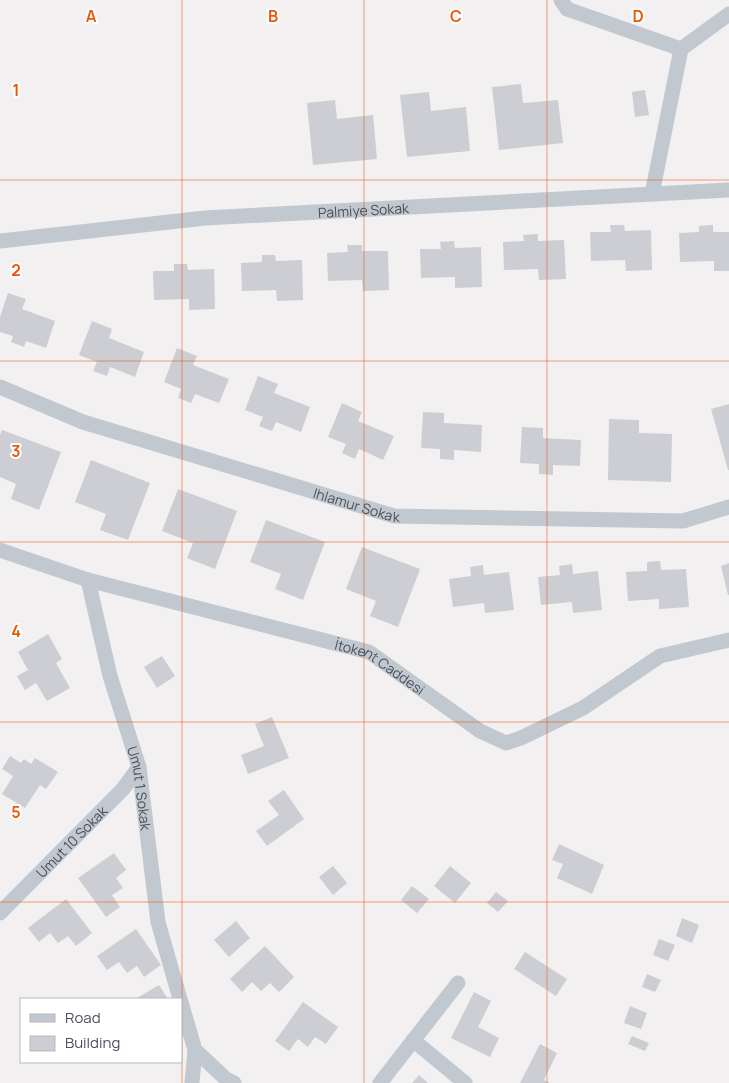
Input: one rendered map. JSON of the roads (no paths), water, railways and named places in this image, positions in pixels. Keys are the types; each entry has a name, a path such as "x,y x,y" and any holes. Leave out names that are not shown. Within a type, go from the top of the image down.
{"street":[{"path":"560,0 566,9 681,49"},
{"path":"652,194 681,49 729,14"},
{"name":"Palmiye Sokak","path":"0,241 205,218 729,190"},
{"name":"Ihlamur Sokak","path":"0,387 83,422 394,516 683,521 729,507"},
{"name":"İtokent Caddesi","path":"0,550 88,580 369,652 480,731 506,744 583,708 660,656 729,640"},
{"name":"Umut 1 Sokak","path":"88,580 110,676 139,767 158,922 180,998"},
{"name":"Umut 10 Sokak","path":"0,912 123,789 139,767"},
{"path":"380,1083 458,983"},
{"name":"Umut 1 Sokak","path":"182,1004 195,1050"},
{"path":"413,1040 465,1083"},
{"path":"192,1083 195,1050"},
{"path":"195,1050 226,1079 234,1083"}]}
